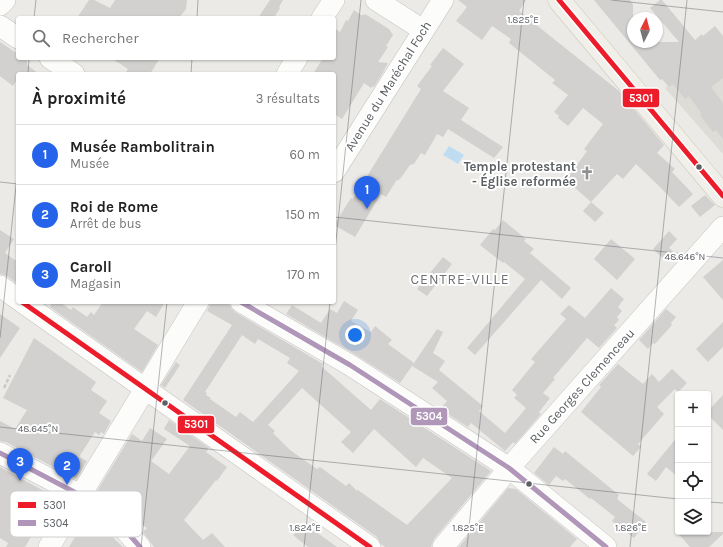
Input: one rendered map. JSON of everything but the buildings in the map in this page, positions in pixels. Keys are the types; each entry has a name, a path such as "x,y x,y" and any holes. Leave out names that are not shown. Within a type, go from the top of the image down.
{"main road":[{"path":"560,0 723,196"}],"street":[{"path":"0,5 5,0"},
{"path":"323,16 334,0"},
{"path":"376,0 423,30"},
{"name":"Avenue du Maréchal Foch","path":"336,165 442,0"},
{"path":"0,26 16,37"},
{"path":"53,60 71,72"},
{"path":"288,72 296,60"},
{"name":"Rue Georges Clemenceau","path":"443,547 509,468 723,227"},
{"path":"0,286 16,298"},
{"path":"25,304 370,547"},
{"path":"82,491 197,304"},
{"path":"244,304 350,365 509,468 606,547"},
{"path":"0,453 72,491"},
{"path":"49,547 55,537"},
{"path":"131,537 140,547"}],"path":[{"path":"4,388 10,375"}],"shaded area":[{"path":"723,41 723,154 665,88"}],"water":[{"path":"449,146 464,155 458,164 443,155"}],"transit line":[{"name":"5301","path":"559,0 723,196"},
{"name":"5301","path":"25,304 370,547"},
{"name":"5304","path":"244,304 350,365 509,468 606,547"},
{"name":"5304","path":"0,453 72,491"},
{"name":"5304","path":"131,537 140,547"}],"place":[{"name":"Temple protestant - Église reformée","path":"587,173"},
{"name":"Musée Rambolitrain","path":"367,209"},
{"name":"Caroll","path":"20,481"},
{"name":"Roi de Rome","path":"67,485"}],"district":[{"name":"CENTRE-VILLE","path":"460,279"}]}
